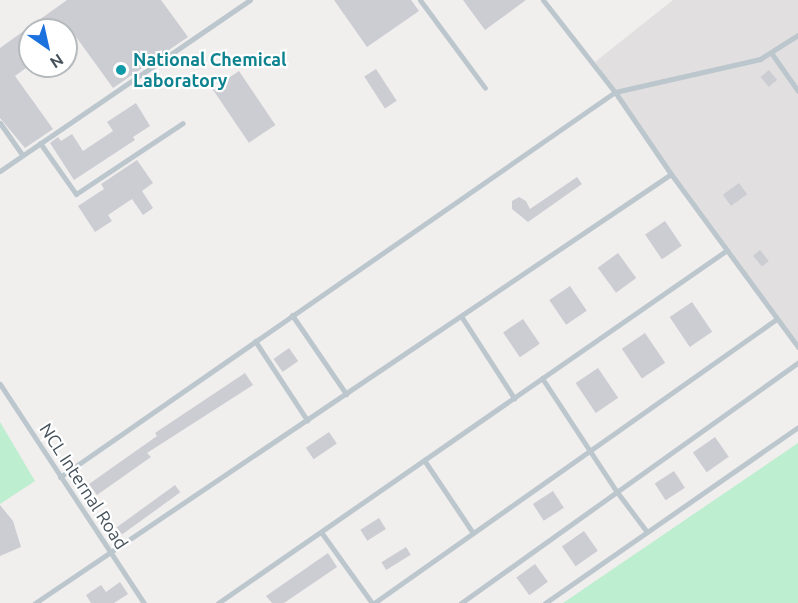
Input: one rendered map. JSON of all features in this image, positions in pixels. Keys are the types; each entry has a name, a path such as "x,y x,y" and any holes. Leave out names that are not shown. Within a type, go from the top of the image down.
{"lane":[{"path":"0,171 250,0"},
{"path":"420,0 485,87"},
{"path":"543,0 615,92 671,174 798,347"},
{"path":"60,477 615,92 743,64 772,54 798,35"},
{"path":"772,54 798,91"},
{"path":"0,123 22,155"},
{"path":"40,143 76,194 183,123"},
{"path":"35,603 671,174"},
{"path":"218,603 727,250"},
{"path":"292,315 346,394"},
{"path":"460,316 514,398"},
{"path":"321,532 373,603 777,319"},
{"path":"255,341 308,420"},
{"path":"461,603 798,363"},
{"path":"542,378 617,492 647,532"},
{"name":"NCL Internal Road","path":"0,384 144,603"},
{"path":"546,603 798,427"},
{"path":"424,460 473,533"}],"shaded area":[{"path":"673,0 798,0 798,349 671,174 595,62"}],"green space":[{"path":"0,422 35,481 0,504"},
{"path":"798,443 798,603 563,603"}],"building":[{"name":"National Chemical Laboratory","path":"67,0 161,0 188,37 113,88 78,40 78,18 42,18"},
{"path":"334,0 411,0 419,11 367,47"},
{"path":"463,0 526,0 485,30"},
{"name":"National Chemical Laboratory","path":"18,35 18,74 15,76 53,129 25,148 0,118 0,48"},
{"path":"376,69 397,101 385,108 364,77"},
{"path":"769,70 777,80 769,87 760,77"},
{"path":"239,71 275,125 249,143 212,89"},
{"path":"136,103 150,126 133,137 135,140 74,180 50,143 58,137 61,141 72,134 83,151 113,131 107,122"},
{"path":"137,160 153,183 142,191 153,208 143,215 132,199 108,215 112,221 95,232 78,206 104,189 101,184"},
{"path":"577,177 582,184 528,222 512,209 512,201 519,197 526,201 530,209"},
{"path":"739,183 747,194 731,206 723,195"},
{"path":"665,221 682,246 662,259 645,234"},
{"path":"760,250 769,261 762,267 753,256"},
{"path":"618,253 636,278 616,293 598,268"},
{"path":"570,286 587,311 566,325 549,300"},
{"path":"692,302 712,332 690,347 670,317"},
{"path":"523,319 540,344 520,357 503,332"},
{"path":"645,333 665,363 642,379 622,349"},
{"path":"289,348 298,361 283,372 273,359"},
{"path":"598,368 618,398 596,413 576,383"},
{"path":"245,373 253,385 147,453 151,457 97,495 89,484 157,436 155,433"},
{"path":"329,432 337,444 314,459 306,448"},
{"path":"715,437 729,457 707,472 693,452"},
{"path":"674,471 685,488 666,500 655,484"},
{"path":"175,485 180,492 122,535 117,527"},
{"path":"553,491 564,508 544,521 533,504"},
{"path":"0,505 13,521 21,547 0,556"},
{"path":"379,518 386,529 367,541 360,530"},
{"path":"584,531 598,551 576,566 562,546"},
{"path":"406,547 411,555 386,570 381,562"},
{"path":"328,553 337,567 284,603 272,603 266,596"},
{"path":"535,564 548,582 529,595 516,578"},
{"path":"120,582 128,594 114,603 91,603 86,595 101,585 106,592"}],"place":[{"name":"National Chemical Laboratory","path":"121,70"}]}
